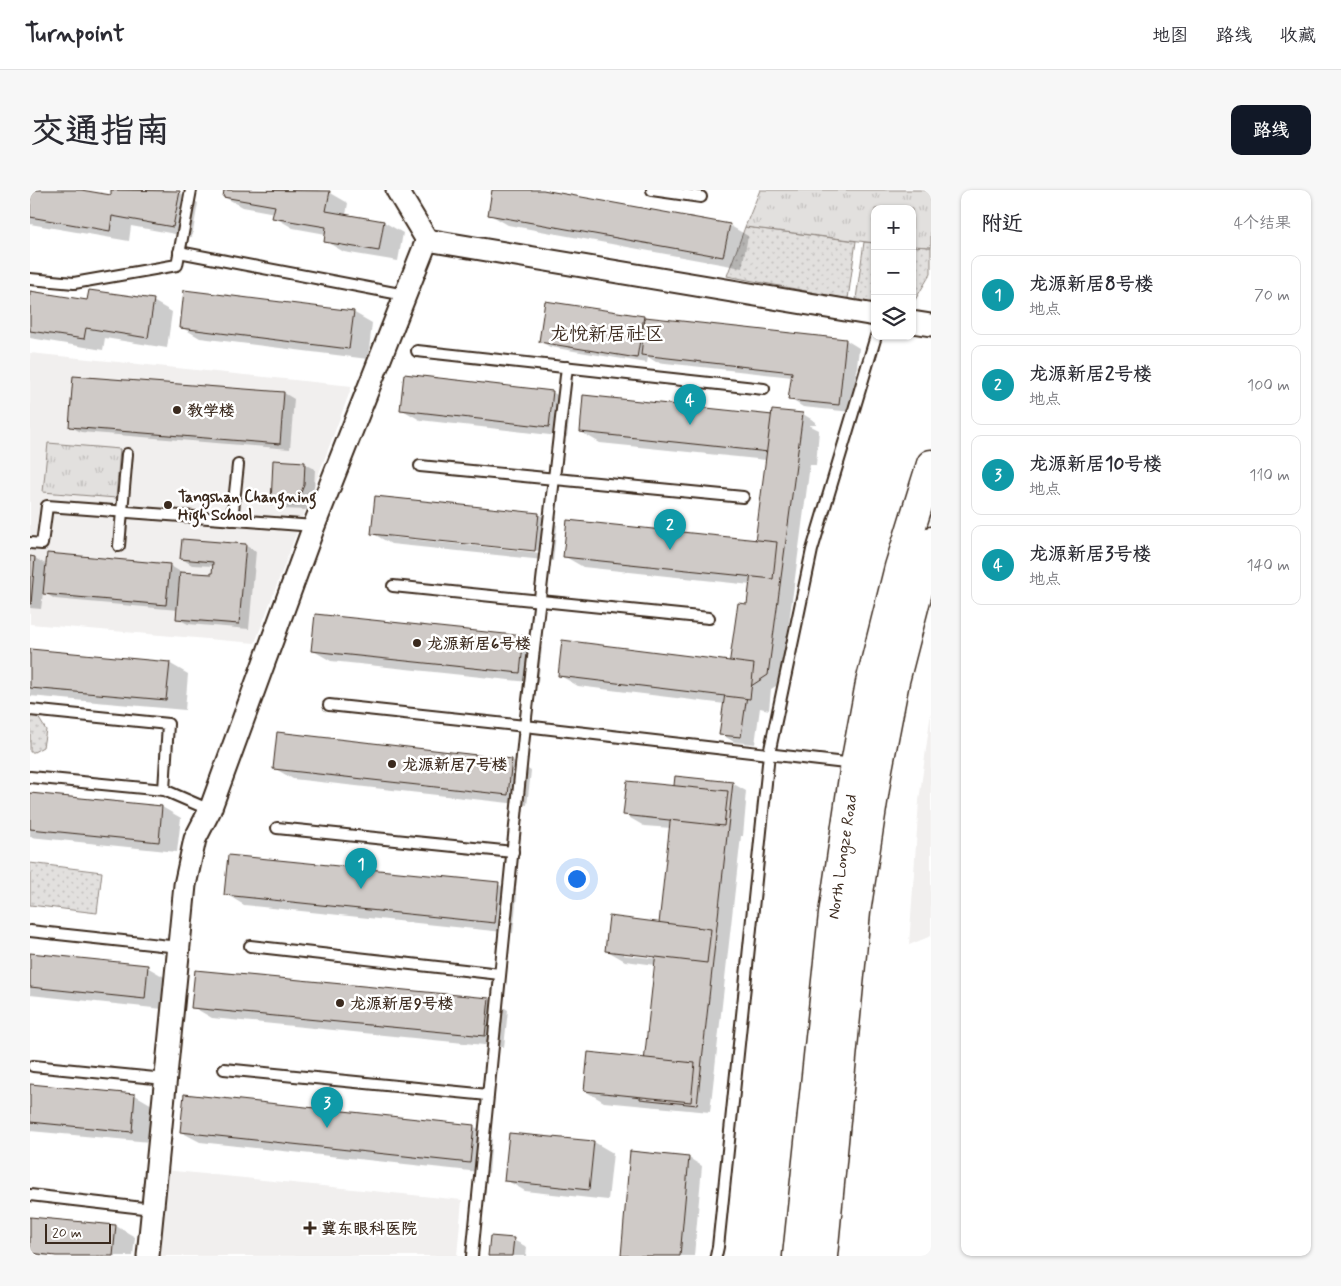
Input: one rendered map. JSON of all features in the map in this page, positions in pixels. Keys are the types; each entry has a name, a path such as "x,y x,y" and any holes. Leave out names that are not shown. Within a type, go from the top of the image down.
{"main road":[{"name":"North Longze Road","path":"797,1256 833,914 854,764 870,683 899,567 931,464"},
{"name":"North Longze Road","path":"824,1256 856,912 878,770 895,681 931,541"}],"street":[{"path":"397,190 427,240 871,314"},
{"path":"148,1256 185,885 195,839 210,810 314,526 427,240"},
{"path":"916,323 931,325"}],"lane":[{"path":"30,279 74,283 177,265 191,190"},
{"path":"652,190 701,197"},
{"path":"179,252 405,295"},
{"path":"716,1256 769,754 812,550 875,340"},
{"path":"418,351 764,388"},
{"path":"472,1256 526,726 567,367"},
{"path":"119,546 127,454"},
{"path":"232,520 238,465"},
{"path":"420,466 743,497"},
{"path":"30,543 42,544 47,506 314,526"},
{"path":"393,586 709,618"},
{"path":"329,705 854,764"},
{"path":"30,710 168,724 164,790"},
{"path":"30,777 164,790 210,810"},
{"path":"277,828 513,852"},
{"path":"30,931 179,947"},
{"path":"250,946 500,974"},
{"path":"33,1066 165,1079"},
{"path":"224,1069 488,1094"},
{"path":"30,1195 152,1209"}],"shaded area":[{"name":"Tangshan Changning High School","path":"30,353 352,386 255,643 30,624"},
{"path":"931,712 931,936 909,945 919,801"},
{"name":"冀东眼科医院","path":"164,1170 462,1200 457,1256 157,1256"}],"green space":[{"path":"760,190 931,190 931,247 916,246 916,205 871,205 871,243 745,227"},
{"path":"745,227 856,241 848,299 727,276"},
{"path":"864,242 871,243 871,303 856,299"},
{"path":"916,246 931,247 931,273 916,298"},
{"path":"48,443 120,449 116,498 43,492"},
{"path":"30,716 38,717 46,730 43,747 34,752 30,752"},
{"path":"30,863 102,872 97,913 30,905"}],"building":[{"path":"30,190 81,190 111,195 111,190 180,191 173,227 112,216 110,231 30,217"},
{"path":"224,190 330,191 326,211 384,221 379,251 324,242 326,227 272,218 275,206 223,197"},
{"path":"492,190 543,190 730,224 723,257 488,215"},
{"path":"89,290 154,299 148,338 86,328 84,339 30,331 30,291 87,300"},
{"path":"184,290 354,311 349,349 180,328"},
{"path":"545,301 644,316 637,358 539,342"},
{"path":"645,317 846,339 839,405 788,400 792,372 641,355"},
{"path":"404,374 553,391 549,427 400,410"},
{"name":"教学楼","path":"73,376 284,392 280,444 69,427"},
{"path":"583,395 801,418 797,455 580,432"},
{"path":"772,410 803,413 768,675 748,688 741,737 719,735 738,603 747,604"},
{"path":"273,460 305,462 304,485 296,505 271,504"},
{"path":"375,496 539,513 535,551 371,534"},
{"path":"567,520 777,542 773,579 563,557"},
{"path":"182,539 246,544 239,624 176,619 180,572 212,574 213,562 180,559"},
{"path":"47,553 170,564 166,605 43,594"},
{"path":"30,556 35,557 31,604 30,604"},
{"name":"龙源新居6号楼","path":"315,614 524,636 520,673 311,651"},
{"path":"562,640 754,664 750,699 558,676"},
{"path":"30,649 170,662 166,700 30,688"},
{"name":"龙源新居7号楼","path":"277,732 512,759 508,795 273,769"},
{"path":"675,776 733,782 697,1105 640,1099"},
{"path":"627,781 728,791 724,826 623,815"},
{"path":"30,793 162,806 159,842 30,829"},
{"path":"228,855 499,882 495,923 224,895"},
{"path":"609,916 711,929 707,963 605,951"},
{"path":"30,953 148,965 145,999 30,987"},
{"name":"龙源新居9号楼","path":"195,970 489,998 485,1036 191,1008"},
{"path":"588,1052 695,1063 691,1102 584,1091"},
{"path":"30,1084 135,1094 132,1132 30,1122"},
{"path":"184,1094 474,1125 470,1163 180,1132"},
{"path":"509,1133 594,1141 589,1190 504,1181"},
{"path":"630,1151 689,1157 680,1256 621,1256"},
{"path":"30,1217 116,1225 113,1256 56,1256 30,1253"},
{"path":"490,1236 514,1238 512,1256 488,1256"}],"place":[{"name":"教学楼","path":"177,410"},
{"name":"龙源新居3号楼","path":"690,425"},
{"name":"Tangshan Changning High School","path":"168,505"},
{"name":"龙源新居2号楼","path":"670,550"},
{"name":"龙源新居6号楼","path":"417,643"},
{"name":"龙源新居7号楼","path":"392,764"},
{"name":"龙源新居8号楼","path":"361,889"},
{"name":"龙源新居9号楼","path":"340,1003"},
{"name":"龙源新居10号楼","path":"327,1128"},
{"name":"冀东眼科医院","path":"310,1228"}],"district":[{"name":"龙悦新居社区","path":"607,333"}]}
